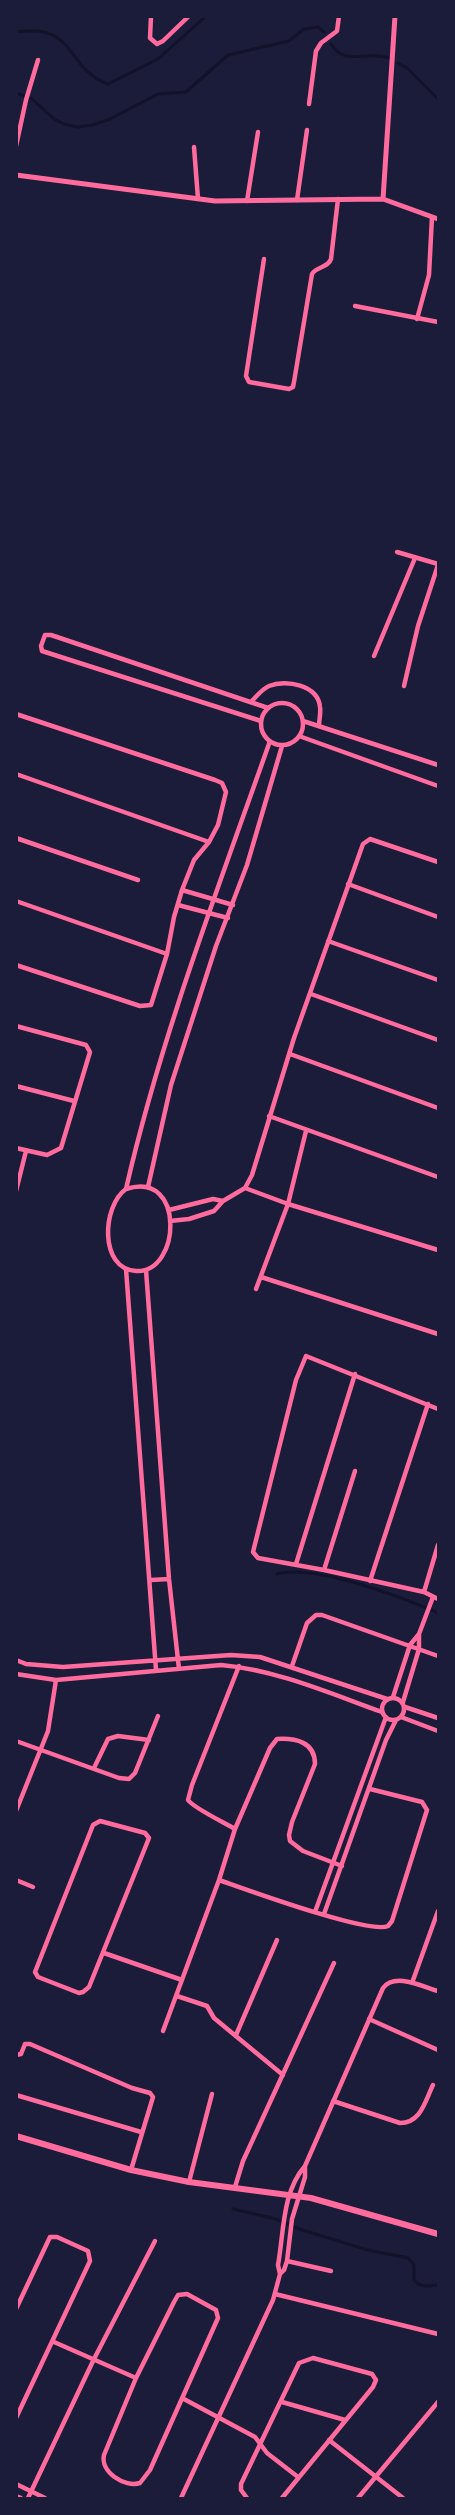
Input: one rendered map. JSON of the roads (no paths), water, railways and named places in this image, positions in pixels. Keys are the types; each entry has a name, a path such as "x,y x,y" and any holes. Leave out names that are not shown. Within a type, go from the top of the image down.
{"main road":[{"path":"16,2136 131,2170 189,2182 298,2196 373,2214 438,2234"}],"street":[{"path":"151,16 150,38 157,44 166,39 189,16"},
{"path":"309,104 316,51 321,43 337,31 339,16"},
{"path":"383,200 395,16"},
{"path":"16,146 38,60"},
{"path":"297,200 307,130"},
{"path":"246,201 258,132"},
{"path":"194,147 198,199"},
{"path":"16,175 198,199 383,200 435,218 429,275 417,319"},
{"path":"264,259 246,376 249,382 289,389 294,382 312,274 316,269 328,265 331,259 338,199"},
{"path":"355,306 438,322"},
{"path":"398,552 438,564 418,626 404,686"},
{"path":"374,656 415,558"},
{"path":"261,721 42,651 41,646 45,635 49,634 268,708"},
{"path":"251,702 265,688 275,684 304,687 315,694 318,700 319,726"},
{"path":"276,704 288,704 298,711 303,722 300,736 282,746 270,741 263,732 261,721 268,708 276,704"},
{"path":"16,714 222,783 226,792 218,825 209,842 194,861 182,891 154,1002 145,1007 16,965"},
{"path":"303,722 438,765"},
{"path":"300,736 438,786"},
{"path":"126,1189 146,1108 175,1013 270,741"},
{"path":"148,1187 171,1085 216,946 233,905 260,825 282,746"},
{"path":"16,774 209,842"},
{"path":"16,838 138,880"},
{"path":"170,1221 189,1219 213,1211 245,1188 252,1175 268,1116 363,844 370,839 438,862"},
{"path":"348,884 438,917"},
{"path":"182,891 233,905"},
{"path":"16,901 167,954"},
{"path":"178,905 228,918"},
{"path":"328,941 438,980"},
{"path":"311,994 438,1040"},
{"path":"16,1026 89,1047 90,1056 74,1101 62,1148 47,1155 16,1148"},
{"path":"290,1054 438,1108"},
{"path":"16,1086 74,1101"},
{"path":"268,1116 438,1177"},
{"path":"256,1289 288,1204 306,1131"},
{"path":"16,1191 26,1151"},
{"path":"126,1269 146,1270 157,1263 167,1247 169,1210 163,1197 148,1187 136,1185 120,1194 113,1205 108,1225 109,1244 115,1257 126,1269 156,1670"},
{"path":"245,1188 288,1204 438,1250"},
{"path":"169,1210 213,1199 224,1201"},
{"path":"146,1270 169,1579 179,1669"},
{"path":"261,1277 438,1334"},
{"path":"315,1912 348,1824 384,1715 382,1705 390,1698 410,1645 419,1634 434,1599 424,1592 258,1558 253,1552 294,1390 306,1356 438,1408"},
{"path":"296,1564 355,1374"},
{"path":"370,1581 428,1404"},
{"path":"324,1570 355,1471"},
{"path":"424,1592 438,1545"},
{"path":"151,1580 169,1579"},
{"path":"292,1666 309,1618 316,1615 438,1656"},
{"path":"324,1914 386,1740 404,1705 419,1649 419,1634"},
{"path":"16,1660 26,1664 63,1667 231,1655 260,1657 390,1698 438,1718"},
{"path":"16,1674 56,1680 221,1665 239,1666 278,1674 384,1715 438,1731"},
{"path":"234,1829 209,1813 192,1806 188,1800 239,1666"},
{"path":"16,1811 48,1731 56,1680"},
{"path":"16,1741 120,1778 131,1778 158,1716"},
{"path":"94,1768 108,1739 118,1736 149,1740"},
{"path":"163,2031 219,1880 234,1829 277,1739 304,1744 312,1748 315,1756 315,1764 292,1822 289,1836 291,1841 303,1851 342,1866"},
{"path":"219,1880 315,1912 375,1928 384,1928 392,1921 427,1810 422,1802 370,1788"},
{"path":"100,1821 145,1833 149,1838 104,1953 89,1987 83,1992 35,1974 35,1968 93,1826 100,1821"},
{"path":"348,1824 356,1827"},
{"path":"16,1880 33,1887"},
{"path":"412,1983 438,1911"},
{"path":"236,2035 277,1940"},
{"path":"104,1953 182,1980"},
{"path":"236,2187 243,2161 334,1963"},
{"path":"181,2499 275,2294 280,2274 287,2261 292,2218 305,2177 306,2166 383,1988 389,1982 399,1980 438,1991"},
{"path":"177,1996 207,2006 214,2018 283,2075"},
{"path":"369,2019 438,2050"},
{"path":"16,2055 21,2054 25,2044 30,2044 132,2088 150,2093 153,2097 131,2170"},
{"path":"333,2101 400,2123 409,2122 418,2115 433,2085"},
{"path":"189,2182 212,2094"},
{"path":"16,2095 141,2132"},
{"path":"280,2274 278,2269 289,2195 298,2175 306,2166"},
{"path":"284,2224 291,2226"},
{"path":"16,2309 50,2237 88,2251 90,2261 54,2342 16,2418"},
{"path":"28,2499 94,2359 155,2241"},
{"path":"287,2261 331,2271"},
{"path":"187,2294 216,2310 219,2318 182,2398 146,2477 137,2484 123,2481 106,2469 103,2461 136,2378 176,2297 187,2294"},
{"path":"275,2294 438,2334"},
{"path":"54,2342 136,2378"},
{"path":"247,2499 240,2488 282,2402 296,2366 307,2358 313,2358 372,2374 376,2380 373,2387 282,2499"},
{"path":"182,2398 255,2437 267,2453 298,2477"},
{"path":"282,2402 345,2420"},
{"path":"358,2499 438,2402"},
{"path":"329,2440 403,2499"},
{"path":"16,2484 45,2499"},
{"path":"16,2496 21,2499"}],"waterway":[{"path":"16,32 36,31 50,34 61,40 84,68 94,77 108,84 158,59 206,16"},
{"path":"16,93 32,99 54,119 64,124 77,127 93,125 110,119 158,94 186,92 228,55 289,41 304,29 318,27 324,32"},
{"path":"331,44 343,55 389,58"},
{"path":"398,63 407,68 438,99"},
{"path":"277,1574 293,1572 335,1578 381,1591 438,1613"},
{"path":"233,2209 276,2219 302,2230 368,2250 408,2258 414,2265 414,2280 417,2283 425,2286 438,2285"}]}
